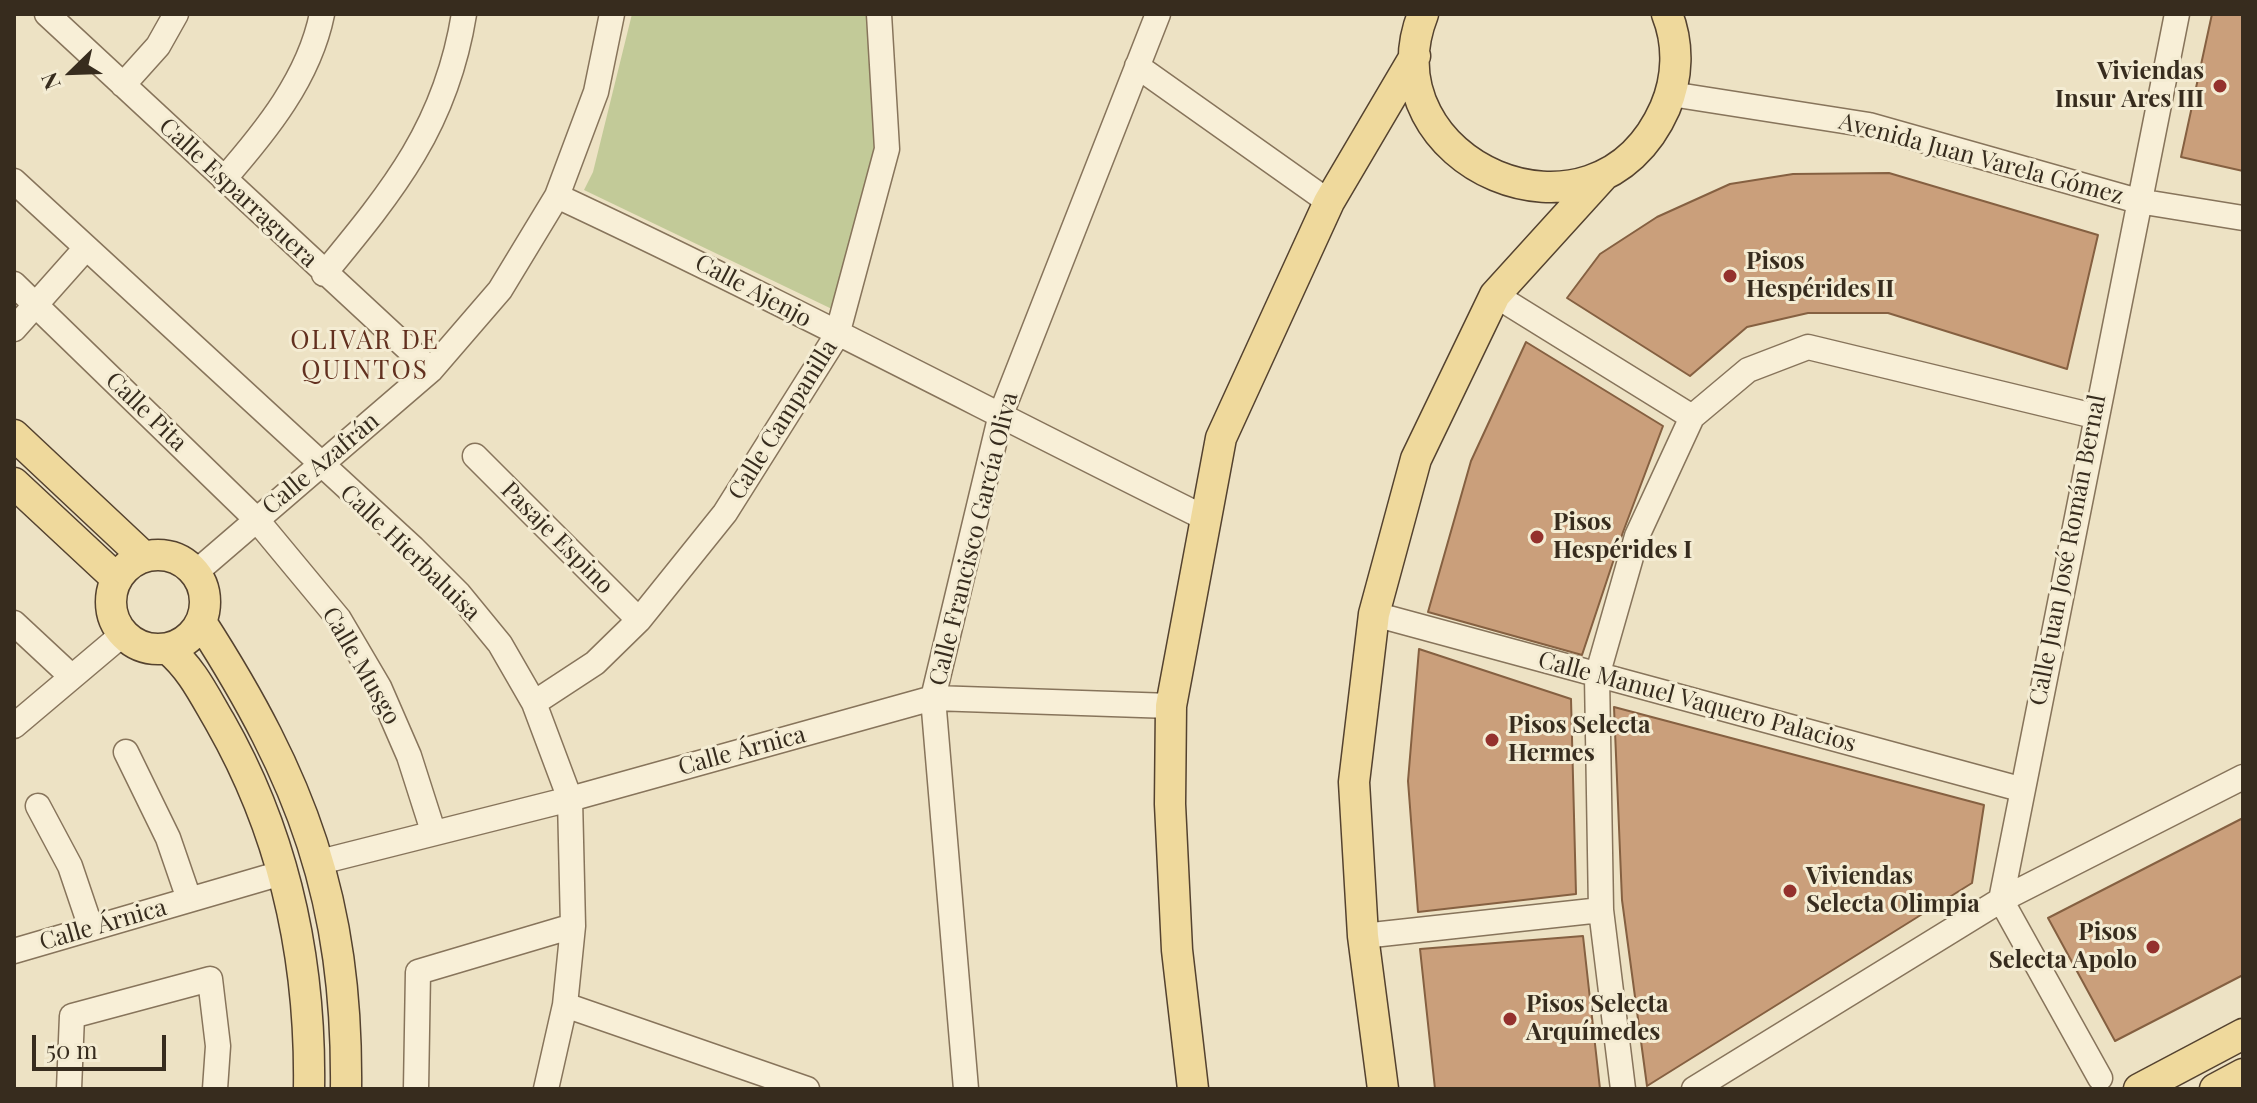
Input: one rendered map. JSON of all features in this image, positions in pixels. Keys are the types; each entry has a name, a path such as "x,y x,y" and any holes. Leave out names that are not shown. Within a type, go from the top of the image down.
{"main road":[{"path":"1422,15 1415,56 1419,86 1428,114 1444,139 1470,164 1501,180 1535,188 1570,186 1604,175"},
{"path":"1383,1089 1363,936 1354,782 1374,614 1416,459 1495,295 1604,175 1633,155 1657,127 1671,94 1676,62 1676,19"},
{"path":"1193,1089 1177,950 1170,804 1171,706 1221,438 1329,202 1415,56"},
{"path":"14,435 144,557"},
{"path":"14,483 117,579"},
{"path":"144,557 172,557 195,573 205,596 201,622 181,644 168,649 143,647 123,634 111,608 117,579 133,562 144,557"},
{"path":"201,622 264,727 292,785 320,862 333,913 343,989 346,1089"},
{"path":"168,649 186,664 240,756 285,872 298,921 310,1025 309,1089"},
{"path":"2139,1089 2243,1034"},
{"path":"2215,1089 2243,1074"}],"street":[{"name":"Calle Esparraguera","path":"47,14 431,370"},
{"path":"123,85 158,46 176,14"},
{"path":"224,179 260,138 289,97 319,31 322,14"},
{"path":"324,274 396,186 423,141 444,93 464,14"},
{"name":"Calle Azafrán","path":"195,573 431,370 500,290 557,196 596,92 612,14"},
{"name":"Calle Campanilla","path":"534,703 595,663 639,620 725,513 837,335 887,149 879,14"},
{"name":"Calle Francisco García Oliva","path":"966,1089 933,698 1001,414 1158,14"},
{"name":"Calle Juan José Román Bernal","path":"2001,900 2094,416 2177,14"},
{"path":"1137,66 1329,202"},
{"name":"Avenida Juan Varela Gómez","path":"1671,94 1869,125 2138,201 2243,218"},
{"name":"Calle Hierbaluisa","path":"14,181 459,594 500,644 534,703 570,799 573,926 565,1005 546,1089"},
{"name":"Calle Ajenjo","path":"557,196 696,261 837,335 1205,518"},
{"path":"14,329 86,248"},
{"name":"Calle Pita","path":"14,284 256,519"},
{"path":"1495,295 1692,417"},
{"path":"1623,1089 1601,910 1597,676 1637,536 1692,417 1748,370 1808,347 2094,416"},
{"name":"Pasaje Espino","path":"475,456 639,620"},
{"name":"Calle Musgo","path":"256,519 339,619 379,687 409,756 433,831"},
{"name":"Calle Manuel Vaquero Palacios","path":"1374,614 2020,789"},
{"path":"14,623 72,677"},
{"path":"14,726 123,634"},
{"name":"Calle Árnica","path":"320,862 433,831 570,799 933,698 1171,706"},
{"path":"126,752 168,838 189,899"},
{"path":"1694,1089 2001,900 2243,777"},
{"path":"38,806 70,866 91,928"},
{"name":"Calle Árnica","path":"14,951 285,872"},
{"path":"2001,900 2100,1078"},
{"path":"1363,936 1601,910"},
{"path":"416,1089 418,972 573,926"},
{"path":"69,1089 72,1016 210,979 218,1046 215,1089"},
{"path":"565,1005 807,1089"}],"green space":[{"path":"632,14 866,14 876,147 834,310 584,190 593,172"}],"building":[{"name":"Viviendas Insur Ares III","path":"2212,14 2243,14 2243,171 2181,157"},
{"path":"1889,173 2098,235 2067,369 1888,313 1808,313 1747,327 1690,376 1567,298 1600,254 1657,217 1730,184 1793,174"},
{"name":"Pisos Hespérides I","path":"1526,342 1663,426 1582,655 1428,612 1471,461"},
{"name":"Pisos Selecta Hermes","path":"1419,649 1571,699 1576,894 1418,912 1408,781"},
{"name":"Viviendas Selecta Olimpia","path":"1614,707 1984,805 1972,883 1647,1086 1622,900"},
{"name":"Pisos Selecta Apolo","path":"2243,818 2243,975 2115,1041 2048,918"},
{"name":"Pisos Selecta Arquímedes","path":"1583,936 1600,1089 1435,1089 1420,949"}],"place":[{"name":"Viviendas Insur Ares III","path":"2220,86"},
{"name":"Pisos Hespérides II","path":"1730,276"},
{"name":"Pisos Hespérides I","path":"1537,537"},
{"name":"Pisos Selecta Hermes","path":"1492,740"},
{"name":"Viviendas Selecta Olimpia","path":"1790,891"},
{"name":"Pisos Selecta Apolo","path":"2153,947"},
{"name":"Pisos Selecta Arquímedes","path":"1510,1019"}],"district":[{"name":"OLIVAR DE QUINTOS","path":"365,356"}]}
